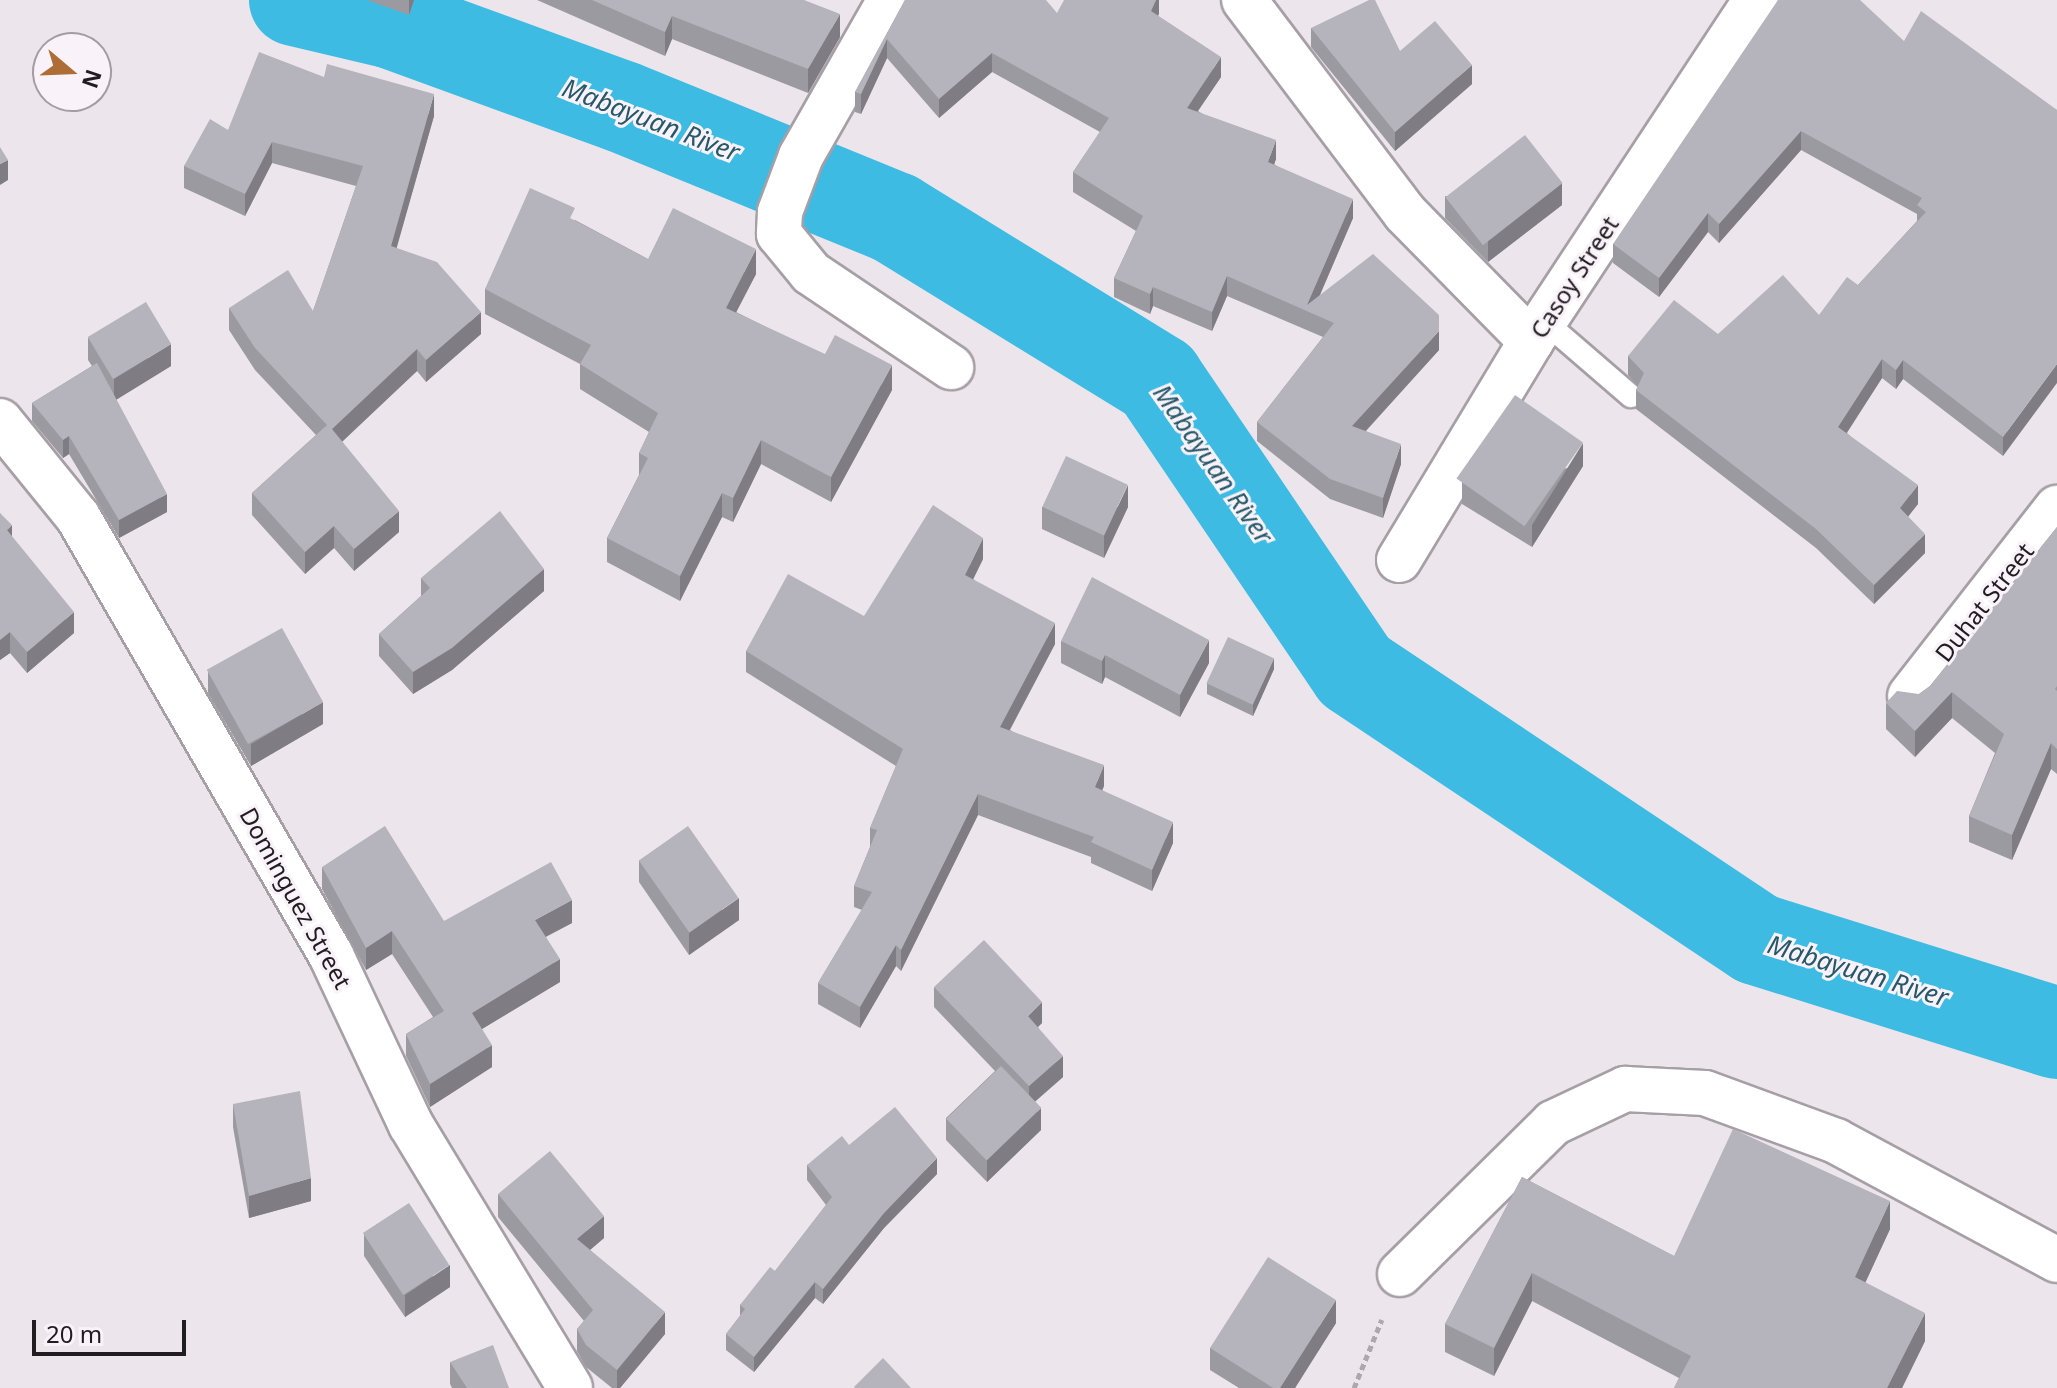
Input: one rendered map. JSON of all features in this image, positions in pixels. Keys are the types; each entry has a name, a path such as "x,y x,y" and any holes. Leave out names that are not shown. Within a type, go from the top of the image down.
{"street":[{"path":"890,0 801,156 780,212 779,234 785,247 811,273 951,367"},
{"path":"1244,0 1405,213 1538,331"},
{"name":"Casoy Street","path":"1399,560 1538,331 1756,0"},
{"name":"Dominguez Street","path":"0,421 78,517 331,955 411,1125 570,1388"},
{"name":"Duhat Street","path":"1910,696 2057,508"},
{"path":"1400,1274 1553,1123 1625,1089 1705,1093 1836,1141 2057,1260"}],"lane":[{"path":"1538,331 1631,396"}],"path":[{"path":"1354,1388 1400,1274"}],"building":[{"path":"592,0 804,0 840,14 808,69 672,16 665,32"},
{"path":"905,0 1046,0 1057,13 1064,0 1156,0 1151,11 1221,57 1187,108 1276,140 1268,162 1353,199 1307,305 1373,254 1439,315 1439,331 1352,426 1401,444 1383,498 1330,479 1257,422 1334,323 1227,276 1212,312 1153,287 1150,294 1114,278 1143,216 1073,172 1109,118 992,53 939,99 887,39 861,94 855,92"},
{"path":"1369,0 1375,0 1400,51 1435,21 1472,65 1395,132 1311,28"},
{"path":"1778,0 1860,0 1904,41 1921,11 2057,110 2057,364 2003,437 1903,360 1896,370 1882,359 1838,427 1918,485 1900,508 1925,534 1874,585 1816,529 1636,390 1644,373 1628,356 1674,300 1718,334 1783,275 1819,315 1847,277 1858,285 1926,212 1917,205 1922,198 1801,131 1719,224 1708,213 1659,278 1613,244"},
{"path":"259,52 324,77 327,64 434,94 391,246 437,262 481,312 426,360 417,349 332,429 399,511 354,549 334,526 305,552 252,493 327,425 255,348 229,308 288,270 313,311 363,166 272,142 245,194 184,166 210,119 228,130"},
{"path":"1525,135 1563,183 1483,245 1445,197"},
{"path":"0,147 8,160 0,164"},
{"path":"530,188 575,208 570,218 648,259 673,208 756,249 726,308 825,354 835,335 892,365 831,477 761,440 733,498 722,493 680,576 607,538 648,458 639,453 658,413 580,364 591,345 485,289"},
{"path":"146,302 171,344 113,379 88,337"},
{"path":"97,363 167,494 119,520 69,436 63,440 32,403"},
{"path":"1515,395 1583,443 1524,526 1456,479"},
{"path":"1066,456 1128,485 1104,535 1042,507"},
{"path":"933,505 983,538 965,575 1055,623 1000,727 1104,765 1095,787 1173,822 1152,870 1091,842 1094,837 978,794 901,950 896,945 860,1007 818,983 872,892 854,886 877,830 870,828 903,749 746,651 788,574 864,616"},
{"path":"500,511 544,569 452,648 413,672 379,634 430,588 421,578"},
{"path":"0,513 12,525 7,530 74,612 27,652 10,632 0,640"},
{"path":"2057,527 2057,749 2051,743 2012,835 1969,816 2004,734 1952,692 1915,731 1886,703 1897,691 1919,694 1930,686"},
{"path":"1092,577 1209,640 1180,695 1105,655 1102,661 1061,641"},
{"path":"282,628 323,702 248,744 207,670"},
{"path":"1228,637 1274,659 1253,705 1206,683"},
{"path":"385,826 444,921 551,862 572,900 535,920 560,959 472,1013 492,1045 430,1084 406,1034 444,1011 392,931 366,948 322,867"},
{"path":"688,826 738,898 689,932 639,860"},
{"path":"984,940 1042,1002 1028,1016 1063,1056 1029,1086 934,987"},
{"path":"1001,1066 1041,1108 987,1161 946,1119"},
{"path":"300,1091 311,1178 249,1196 233,1104"},
{"path":"895,1107 937,1158 884,1213 823,1289 815,1282 754,1357 726,1334 745,1309 740,1305 770,1267 775,1271 832,1197 807,1165 842,1136 849,1145"},
{"path":"1733,1129 1890,1201 1855,1277 1925,1313 1887,1388 1674,1388 1691,1356 1532,1273 1494,1348 1445,1324 1522,1177 1674,1256"},
{"path":"550,1151 604,1216 577,1239 665,1312 617,1370 586,1345 577,1329 593,1310 498,1194"},
{"path":"409,1203 449,1265 403,1295 363,1233"},
{"path":"1268,1257 1336,1300 1280,1388 1273,1388 1210,1348"},
{"path":"493,1345 509,1388 467,1388 450,1362"},
{"path":"883,1358 911,1388 855,1388 854,1387"}],"waterway":[{"name":"Mabayuan River","path":"295,0 392,23 623,107 895,218 1158,380 1355,671 1757,939 2057,1033"}]}
